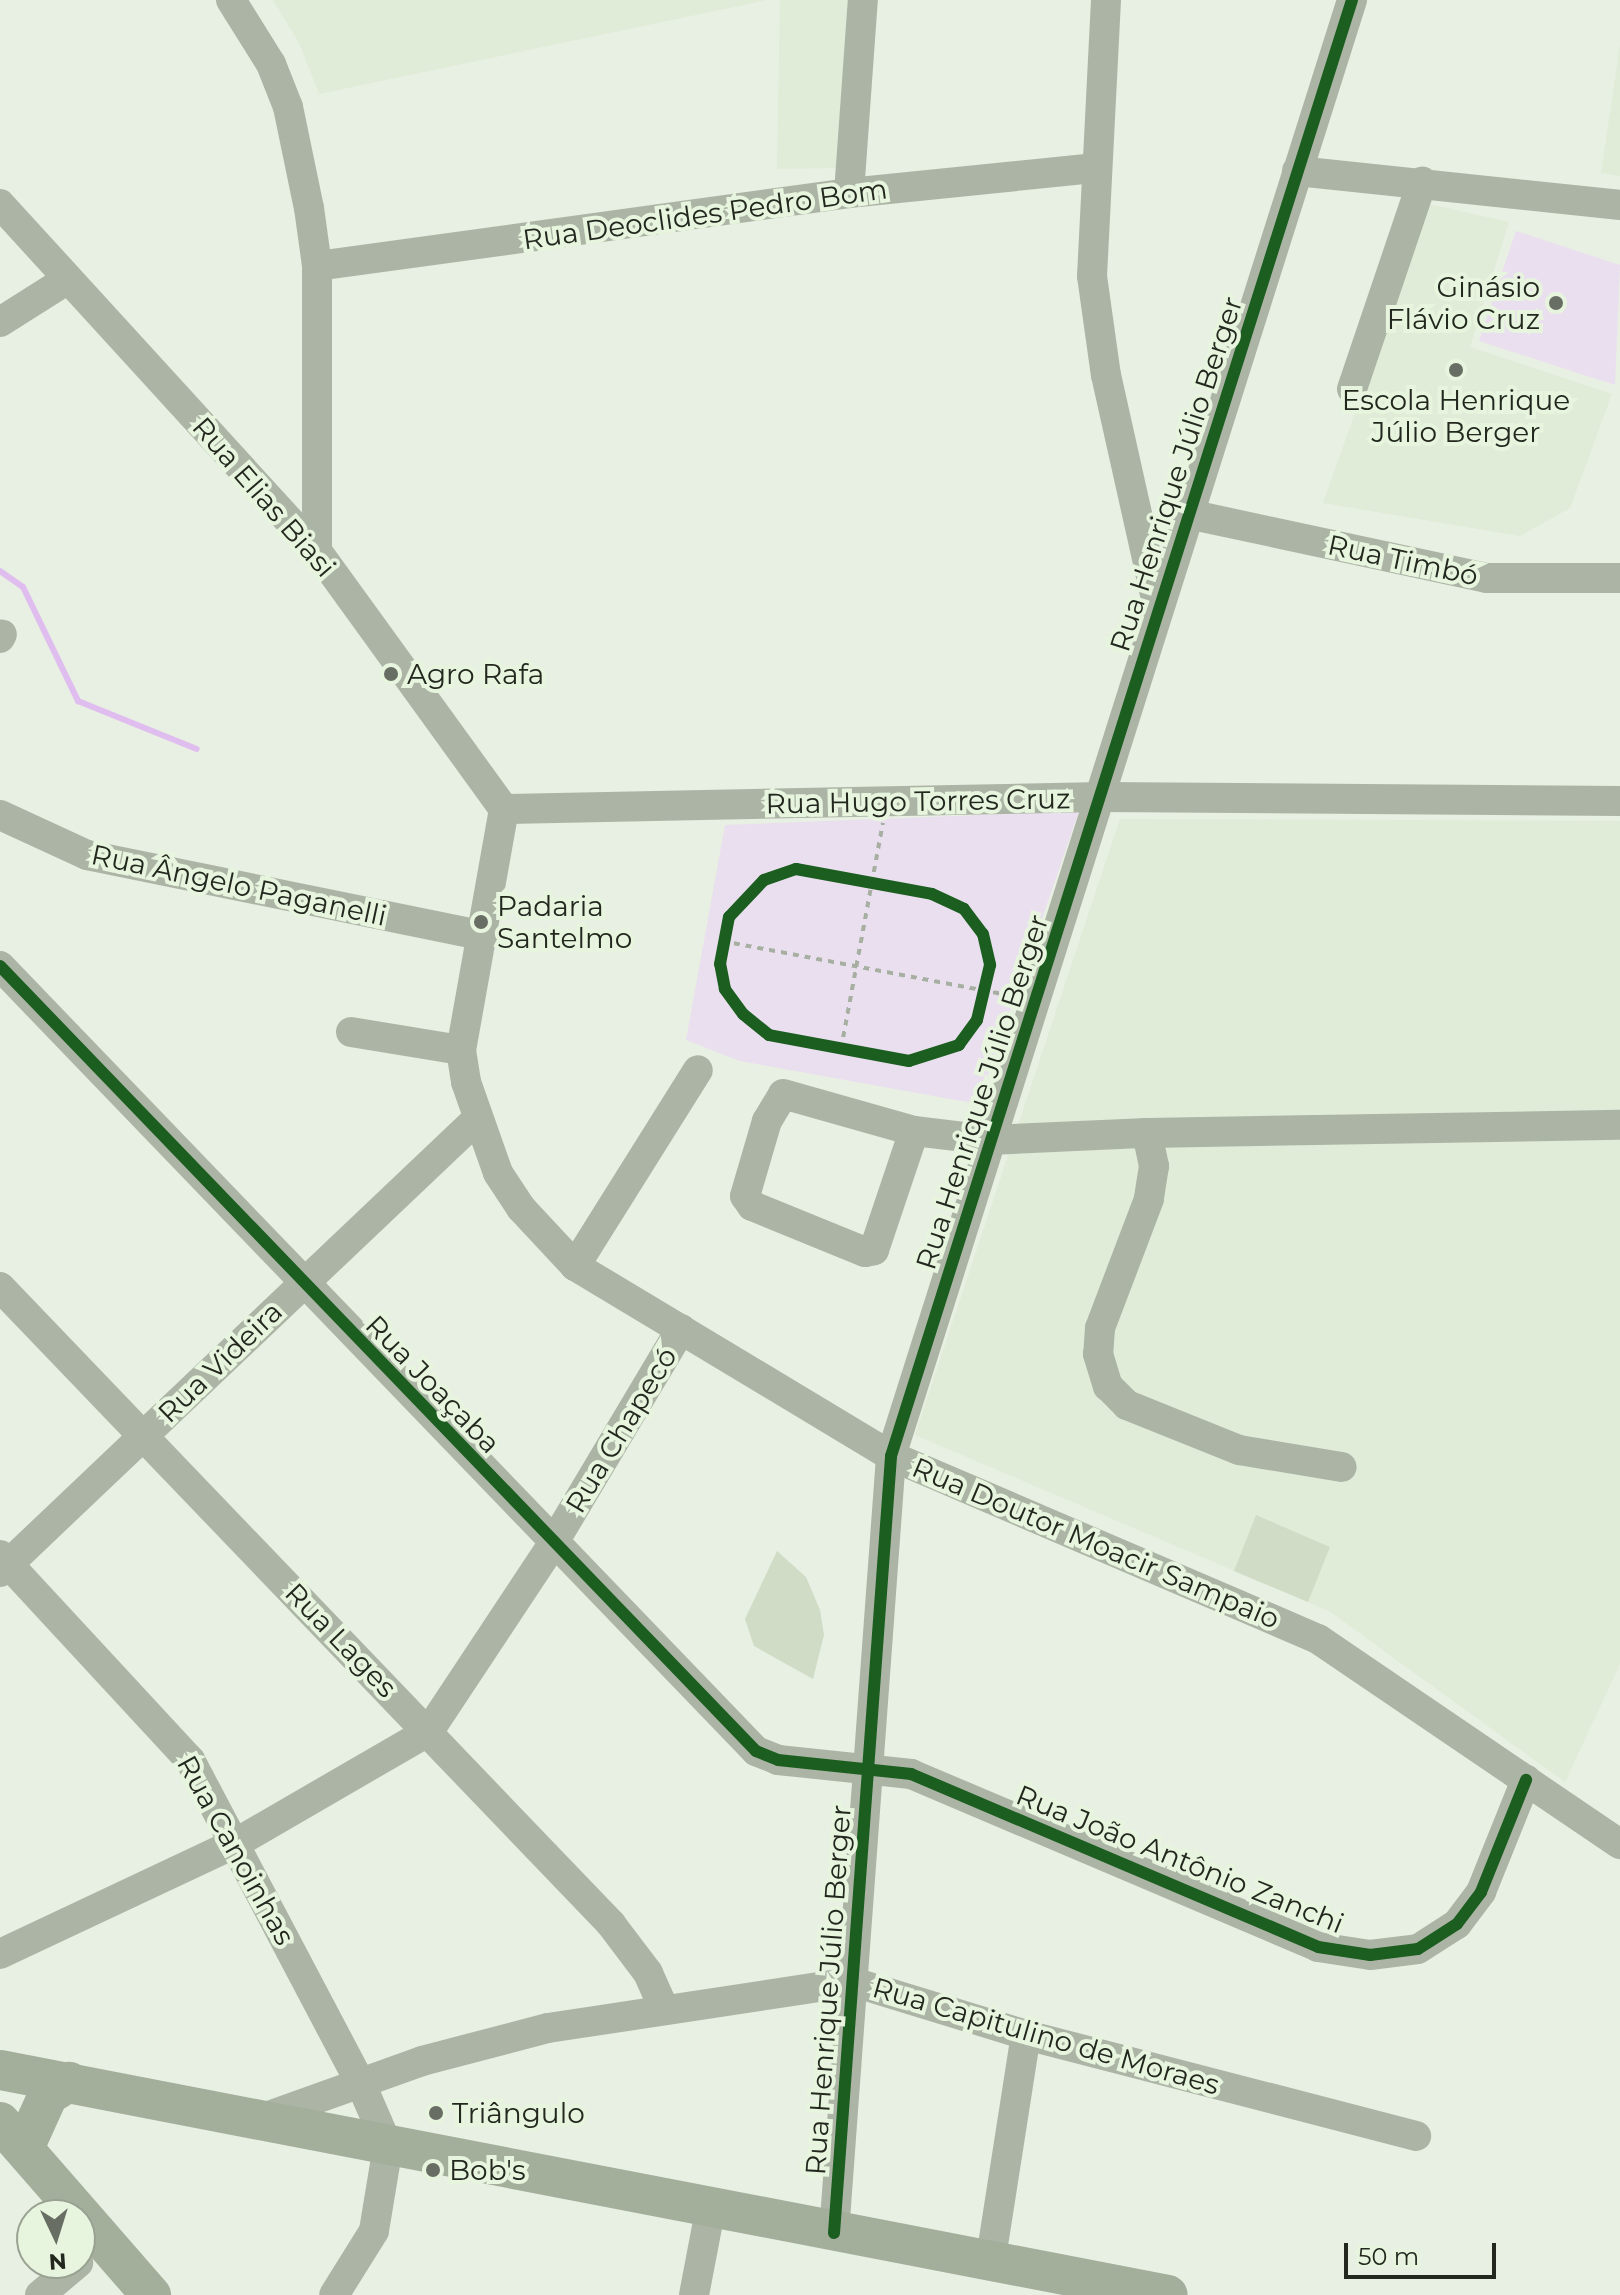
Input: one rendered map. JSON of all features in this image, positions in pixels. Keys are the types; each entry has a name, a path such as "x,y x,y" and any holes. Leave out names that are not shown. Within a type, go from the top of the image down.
{"main road":[{"path":"0,2070 711,2206 1110,2290 1168,2295"},
{"path":"53,2199 13,2134 48,2095 69,2082"},
{"path":"96,2260 151,2295"}],"street":[{"path":"231,0 271,64 288,107 317,266 317,551"},
{"path":"849,193 863,0"},
{"path":"1106,0 1094,168 1097,331 1157,605"},
{"name":"Rua Henrique Júlio Berger","path":"834,2233 891,1456 990,1140 1103,797 1157,605 1352,0"},
{"name":"Rua Deoclides Pedro Bom","path":"317,266 849,193 1094,168"},
{"path":"1297,171 1620,205"},
{"path":"1352,389 1422,182"},
{"name":"Rua Elias Biasi","path":"0,204 317,551 504,809"},
{"path":"0,322 68,279"},
{"name":"Rua Timbó","path":"1188,514 1486,578 1620,578"},
{"name":"Rua Hugo Torres Cruz","path":"504,809 1103,797 1620,801"},
{"name":"Rua Doutor Moacir Sampaio","path":"504,809 485,936 461,1050 476,1120 521,1208 575,1266 891,1456 1283,1621 1620,1844"},
{"name":"Rua Ângelo Paganelli","path":"0,815 87,855 485,936"},
{"name":"Rua Joaçaba","path":"0,966 302,1284 756,1751 778,1760 868,1766"},
{"path":"351,1032 461,1050"},
{"path":"575,1266 698,1070"},
{"path":"914,1131 874,1250 865,1252 752,1206 745,1196 767,1121 783,1094 914,1131 990,1140 1147,1133 1620,1125"},
{"name":"Rua Videira","path":"3,1564 476,1120"},
{"path":"1147,1133 1154,1166 1149,1199 1100,1328 1098,1354 1108,1386 1127,1405 1216,1442 1342,1467"},
{"name":"Rua Lages","path":"0,1287 429,1731 633,1951 663,2007"},
{"name":"Rua Chapecó","path":"429,1731 554,1542 681,1329"},
{"name":"Rua Canoinhas","path":"3,1564 176,1742 236,1843 361,2084 388,2146"},
{"path":"0,1954 236,1843 429,1731"},
{"name":"Rua João Antônio Zanchi","path":"868,1766 925,1779 1318,1947 1370,1955 1418,1949 1457,1924 1481,1892 1526,1780"},
{"name":"Rua Capitulino de Moraes","path":"257,2121 475,2046 663,2007 853,1982 1026,2035 1416,2136"},
{"path":"990,2264 1026,2035"},
{"path":"334,2295 374,2231 388,2146"},
{"path":"694,2295 711,2206"},
{"path":"40,2295 59,2279"}],"path":[{"path":"841,1049 859,968 886,802"},
{"path":"722,941 1022,998"}],"shaded area":[{"path":"273,0 767,0 319,94 300,45"},
{"path":"780,0 851,0 838,168 777,169"},
{"path":"1620,45 1620,176 1601,173"},
{"name":"Escola Henrique Júlio Berger","path":"1429,204 1509,222 1470,347 1612,394 1570,508 1520,536 1323,503"},
{"name":"Ginásio Flávio Cruz","path":"1516,231 1620,265 1615,385 1479,341"},
{"path":"1079,811 978,1104 740,1061 686,1040 725,825"},
{"path":"1120,819 1620,821 1620,1664 1565,1782 1329,1611 915,1435"}],"building":[{"path":"1256,1515 1330,1547 1308,1602 1234,1571"},
{"path":"777,1551 806,1577 820,1610 824,1635 813,1679 754,1646 745,1619"}],"waterway":[{"path":"0,571 23,587 78,701 197,749"}],"cycle path":[{"path":"834,2233 891,1456 1352,0"},
{"path":"796,869 932,894 964,909 983,934 990,965 977,1020 959,1045 909,1061 769,1035 743,1014 725,989 720,964 729,917 764,880 796,869"},
{"path":"0,966 756,1751 778,1760 911,1774 1318,1947 1370,1955 1418,1949 1457,1924 1481,1892 1526,1780"}],"place":[{"name":"Ginásio Flávio Cruz","path":"1556,303"},
{"name":"Escola Henrique Júlio Berger","path":"1456,370"},
{"name":"Agro Rafa","path":"391,674"},
{"name":"Padaria Santelmo","path":"481,922"},
{"name":"Triângulo","path":"436,2113"},
{"name":"Bob's","path":"433,2170"}]}
